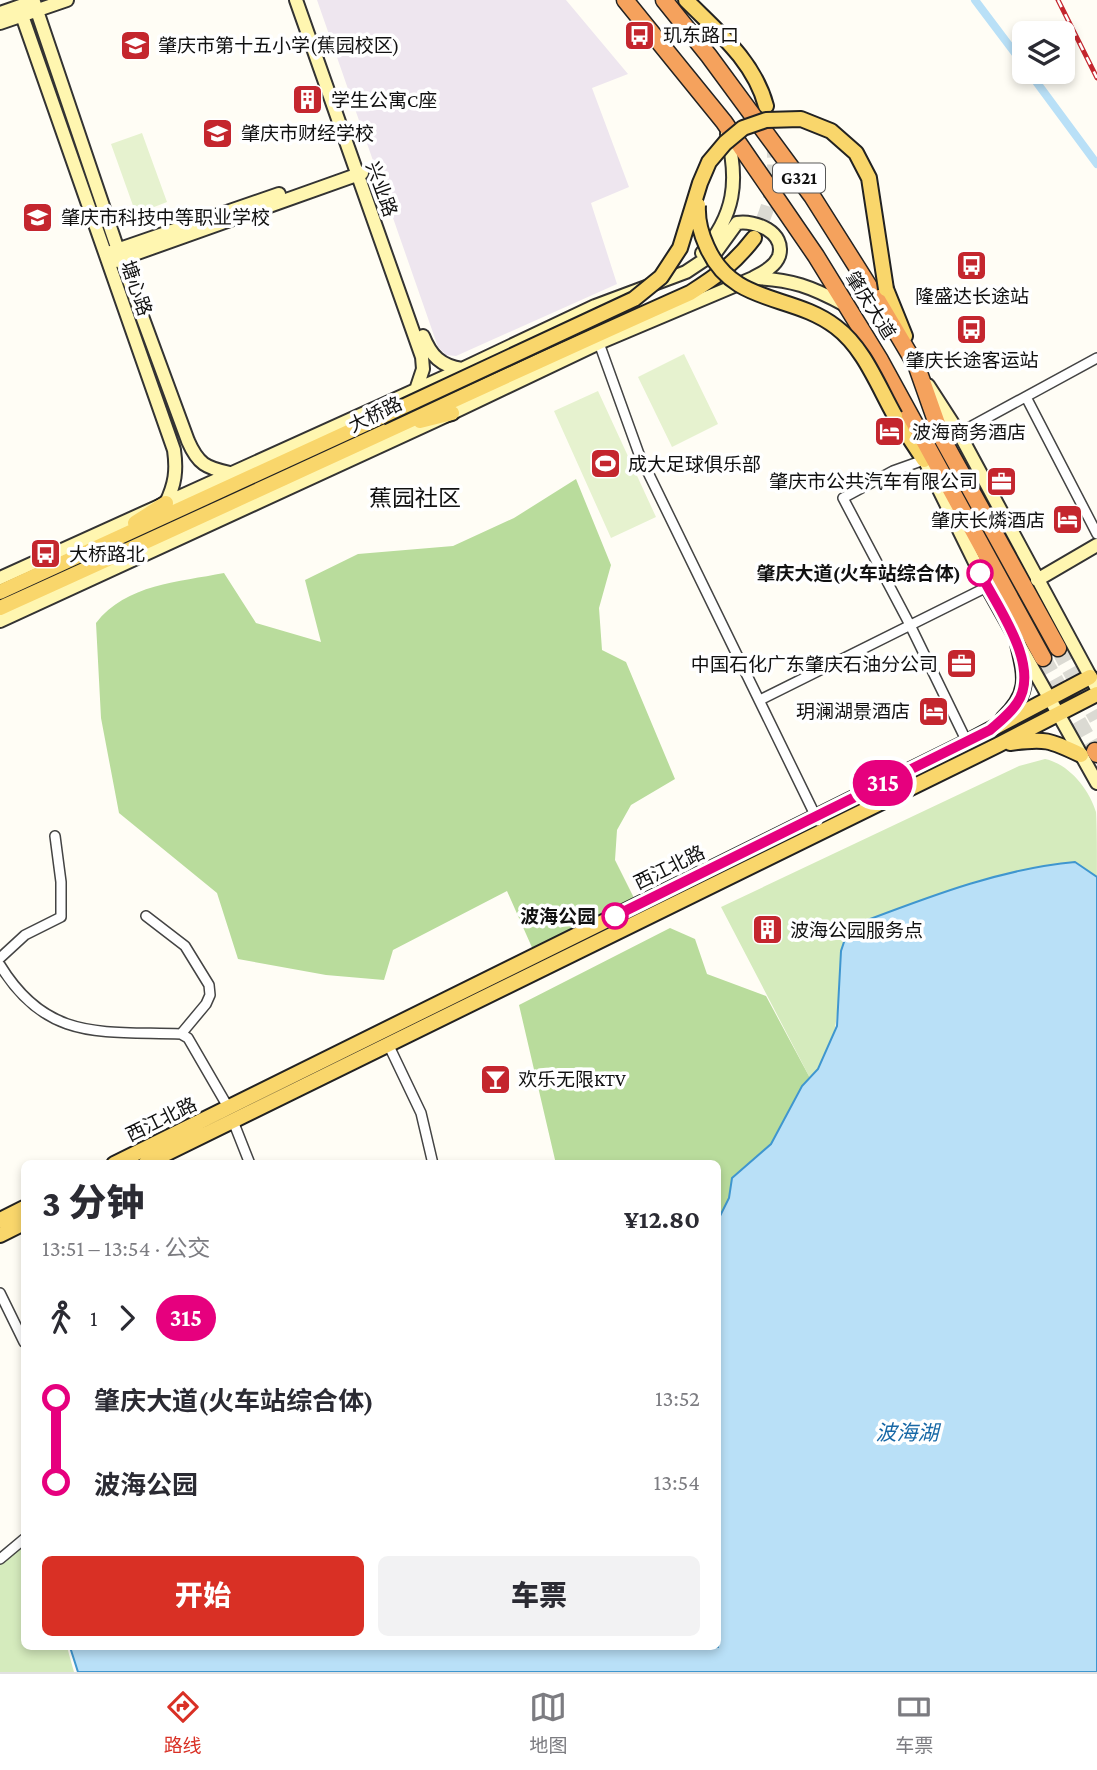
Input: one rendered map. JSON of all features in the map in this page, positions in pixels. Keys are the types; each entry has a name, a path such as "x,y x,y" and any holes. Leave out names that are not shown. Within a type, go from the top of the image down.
{"highway":[{"name":"肇庆大道","path":"625,0 724,122 789,214 901,397 1043,658"},
{"name":"肇庆大道","path":"664,0 709,56 812,196 917,367 942,439 1058,648"}],"main road":[{"path":"686,0 750,67 762,89 766,106"},
{"name":"大桥路","path":"0,592 634,299 661,277 680,248 709,162 725,143 743,128 766,120 802,119 831,131 856,153 869,178 886,289 917,367"},
{"path":"700,183 698,211 701,235 713,262 735,283 834,325 853,342 895,416 924,460"},
{"name":"大桥路","path":"0,608 421,413 504,379 691,293 737,260 754,238"},
{"path":"362,442 452,413"},
{"path":"278,453 335,439"},
{"path":"93,550 166,503"},
{"path":"0,614 18,600"},
{"path":"1018,644 1026,682 1018,703 990,730 998,745 1038,739 1091,753"},
{"name":"西江北路","path":"123,1160 389,1045 442,1010 816,816 1049,699 1095,686"},
{"name":"西江北路","path":"152,1160 230,1114 442,1010 824,831 998,745 1058,714 1095,686"},
{"path":"0,1220 21,1210"},
{"path":"0,1235 21,1224"}],"street":[{"path":"0,23 36,4 67,0"},
{"name":"兴业路","path":"296,0 428,349 448,367 463,369"},
{"name":"兴业路","path":"305,0 422,357 423,369 416,390"},
{"name":"塘心路","path":"36,4 120,254 193,454 198,462 230,474"},
{"path":"0,13 20,11"},
{"name":"塘心路","path":"20,11 174,450 177,471 166,503"},
{"path":"686,272 715,238 734,192 734,163 724,122"},
{"path":"106,259 359,170"},
{"path":"0,578 463,369 595,306 686,272 716,253 737,223 750,221 768,230 778,243 779,256 772,266 753,278 599,343 0,621"},
{"path":"753,278 805,285 846,305"},
{"path":"599,343 639,454 824,831"},
{"path":"959,433 1097,358"},
{"path":"917,367 959,433 1095,686"},
{"path":"901,397 924,460 987,587 1058,714 1091,753 1097,783"},
{"path":"1026,397 1097,534"},
{"path":"924,460 893,471 843,498 910,625 967,742"},
{"path":"1037,580 1097,545"},
{"path":"760,700 987,587"},
{"path":"0,958 25,935 61,916 61,881 55,836"},
{"path":"146,916 185,946 209,985 206,1004 181,1034"},
{"path":"0,965 24,997 47,1015 77,1028 107,1034 181,1034 188,1038 230,1114 248,1160"},
{"path":"389,1045 421,1113 432,1160"},
{"path":"0,1293 21,1336"},
{"path":"0,1559 21,1542"}],"shaded area":[{"path":"317,0 566,0 628,74 592,88 629,187 591,203 617,284 456,356 446,355 438,347"}],"green space":[{"path":"142,133 167,202 136,214 111,144"},
{"path":"684,354 718,424 672,447 638,377"},
{"name":"成大足球俱乐部","path":"598,391 656,517 611,538 554,411"},
{"path":"576,479 611,565 599,608 602,650 626,662 675,779 631,805 617,830 615,860 636,902 534,952 507,891 393,950 384,980 326,975 238,959 217,893 119,813 101,718 96,623 108,610 138,592 172,582 224,573 256,623 321,642 305,580 358,554 453,546 514,518"},
{"path":"1045,759 1070,772 1093,803 1096,812 1097,877 1075,862 1017,871 960,887 849,927 841,953 833,1035 821,1065 810,1078 721,907 1019,766"},
{"path":"670,928 695,939 707,974 766,996 810,1078 802,1086 771,1144 732,1178 729,1198 721,1214 721,1160 555,1160 519,1005"},
{"path":"21,1546 21,1650 68,1650 74,1672 0,1672 0,1564"}],"water":[{"name":"波海湖","path":"1075,862 1097,877 1097,1672 78,1672 71,1650 721,1650 721,1214 729,1198 732,1178 771,1144 802,1086 818,1069 837,1026 841,951 849,927 932,896 1017,871"}],"waterway":[{"path":"975,0 1012,49"},
{"path":"1038,84 1097,164"}],"tunnel":[{"path":"754,238 765,215 771,191 773,142"},
{"path":"1058,648 1097,719"},
{"path":"1043,658 1095,751"}],"railway":[{"path":"1058,0 1097,78"}],"bus line":[{"name":"315","path":"615,916 990,730 1010,712 1018,703 1026,682 1018,644 980,573"}],"place":[{"name":"玑东路口","path":"640,35"},
{"name":"肇庆市第十五小学(蕉园校区)","path":"135,45"},
{"name":"学生公寓C座","path":"308,100"},
{"name":"肇庆市财经学校","path":"218,133"},
{"name":"肇庆市科技中等职业学校","path":"38,217"},
{"name":"隆盛达长途站","path":"972,265"},
{"name":"肇庆长途客运站","path":"972,329"},
{"name":"波海商务酒店","path":"889,432"},
{"name":"成大足球俱乐部","path":"605,464"},
{"name":"肇庆市公共汽车有限公司","path":"1001,481"},
{"name":"肇庆长燐酒店","path":"1068,520"},
{"name":"大桥路北","path":"46,554"},
{"name":"肇庆大道(火车站综合体)","path":"980,573"},
{"name":"中国石化广东肇庆石油分公司","path":"961,664"},
{"name":"玥澜湖景酒店","path":"933,711"},
{"name":"波海公园","path":"615,916"},
{"name":"波海公园服务点","path":"767,930"},
{"name":"欢乐无限KTV","path":"495,1079"}],"district":[{"name":"蕉园社区","path":"415,498"}]}
